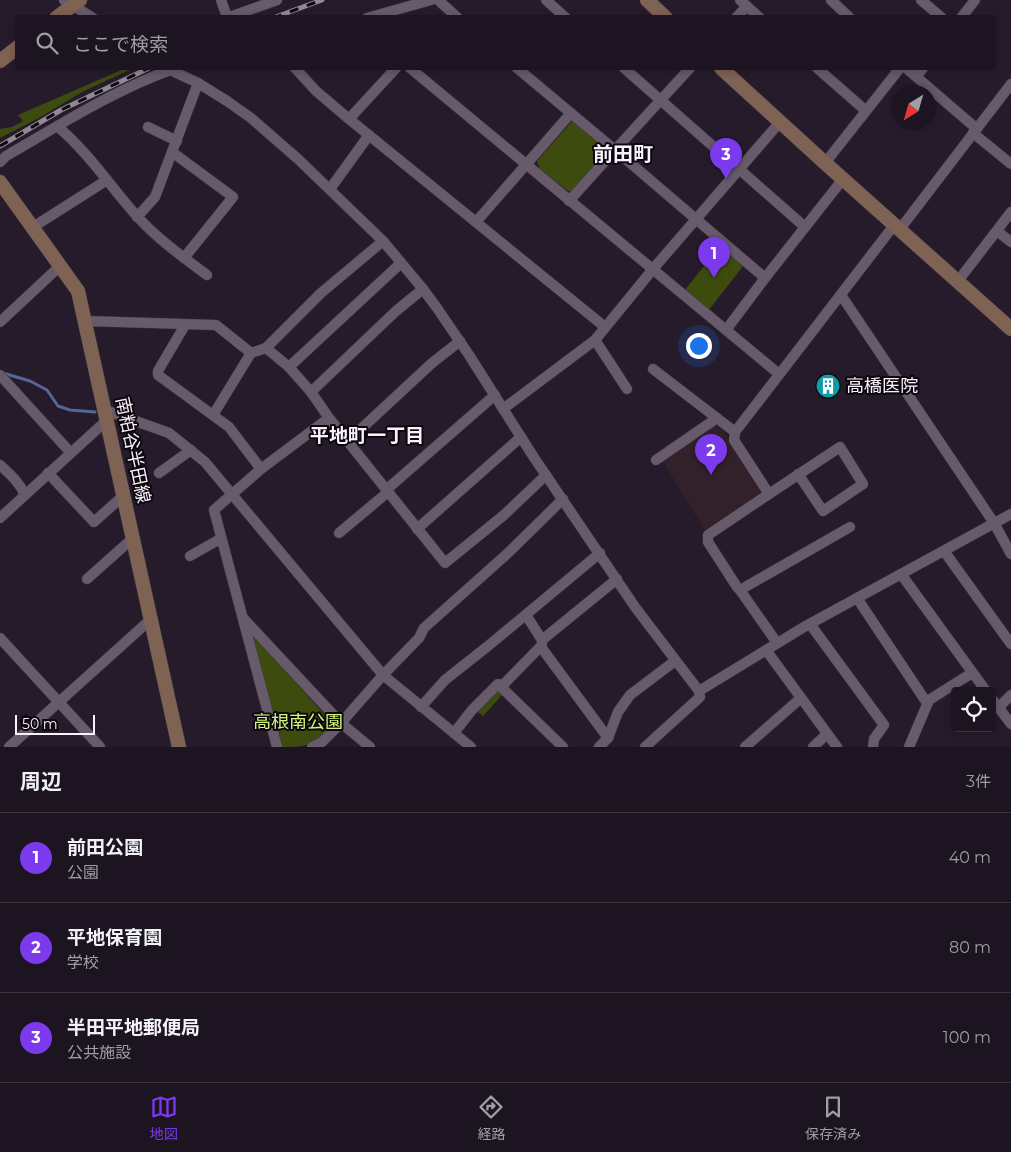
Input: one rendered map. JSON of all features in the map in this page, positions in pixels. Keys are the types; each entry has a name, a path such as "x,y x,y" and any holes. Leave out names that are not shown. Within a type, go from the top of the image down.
{"main road":[{"path":"647,0 663,15"},
{"path":"59,15 72,2"},
{"path":"0,61 15,49"},
{"path":"724,70 1011,329"},
{"name":"南粕谷半田線","path":"0,182 78,291 179,747"}],"street":[{"path":"221,0 226,15"},
{"path":"233,15 277,0"},
{"path":"378,15 431,0"},
{"path":"438,0 455,15"},
{"path":"546,0 563,15"},
{"path":"831,0 847,15"},
{"path":"963,15 974,0"},
{"path":"924,1 939,15"},
{"path":"72,2 89,15"},
{"path":"737,15 743,3 757,15"},
{"path":"0,162 6,156 57,126 124,90 167,70"},
{"path":"175,70 227,101 251,118 330,189 382,241 422,289 460,341 521,437 616,579 652,631 699,691 700,697 646,747"},
{"path":"297,70 316,91 349,119 605,327"},
{"path":"349,119 394,70"},
{"path":"412,70 779,374"},
{"path":"519,70 765,278"},
{"path":"626,70 805,227"},
{"path":"569,201 688,70"},
{"path":"819,70 866,110"},
{"path":"825,163 898,70"},
{"path":"909,70 1011,164"},
{"path":"917,76 922,70"},
{"path":"137,216 155,197 198,83"},
{"path":"769,494 734,440 735,432 841,295 1011,84"},
{"path":"476,222 571,113"},
{"path":"503,408 595,340 653,269 780,122"},
{"path":"57,126 76,141 137,216 184,258 207,275"},
{"path":"148,127 177,141"},
{"path":"330,189 369,135"},
{"path":"172,152 233,197 184,258"},
{"path":"726,330 843,179"},
{"path":"33,227 107,180"},
{"path":"958,281 1011,212"},
{"path":"996,231 1011,242"},
{"path":"213,415 251,353 266,348 321,293 382,241"},
{"path":"289,367 400,263"},
{"path":"0,322 60,266"},
{"path":"311,392 396,311 422,289"},
{"path":"841,295 994,523 1011,554"},
{"path":"86,321 216,326 251,353"},
{"path":"185,325 158,371 158,375 229,427 261,469"},
{"path":"595,340 627,389"},
{"path":"348,441 432,363 460,341"},
{"path":"266,348 289,367 311,392 445,564 504,515 546,475"},
{"path":"653,369 735,432"},
{"path":"0,375 70,452"},
{"path":"339,533 495,395"},
{"path":"1,514 48,473 106,414 169,433 205,462 383,675 471,747"},
{"path":"277,747 220,539 214,510 261,469 330,418"},
{"path":"656,460 717,418"},
{"path":"417,529 521,437"},
{"path":"777,643 737,587 707,538 708,535 798,474 840,447 863,484 823,511 798,474"},
{"path":"159,473 191,450"},
{"path":"0,465 9,472 25,494"},
{"path":"48,473 94,522 124,496"},
{"path":"312,747 322,742 341,723 383,675 419,638 424,628 508,553 563,500"},
{"path":"699,691 810,624 1011,514"},
{"path":"740,590 850,527"},
{"path":"87,579 133,538"},
{"path":"190,556 220,539"},
{"path":"944,551 1011,644"},
{"path":"421,707 445,680 600,553"},
{"path":"901,574 983,687"},
{"path":"501,687 541,644 616,579"},
{"path":"857,598 927,703"},
{"path":"526,615 541,644 608,738"},
{"path":"242,617 341,723 370,747"},
{"path":"9,747 150,620"},
{"path":"810,624 884,725 874,739 873,747"},
{"path":"0,638 100,747"},
{"path":"766,650 837,747"},
{"path":"599,747 608,738 618,712 630,695 675,661"},
{"path":"908,747 927,703 932,697 972,673"},
{"path":"454,733 472,710 498,684 563,747"},
{"path":"996,702 1011,694"},
{"path":"745,747 801,698"},
{"path":"996,704 1011,724"},
{"path":"813,747 827,734"}],"shaded area":[{"path":"714,425 723,432 761,490 759,495 707,529 704,529 662,460"}],"green space":[{"path":"121,70 130,70 84,91 0,138 0,129 12,127 23,121 18,115"},
{"path":"573,120 605,148 606,153 572,191 568,191 540,169 537,161"},
{"path":"721,245 744,265 708,311 684,291"},
{"name":"高根南公園","path":"256,638 323,713 331,725 309,744 298,747 280,747 250,641"},
{"path":"496,688 502,695 483,716 475,710"}],"waterway":[{"path":"3,373 30,381 47,390 58,406 70,410 95,412"}],"railway":[{"path":"281,15 322,0"},
{"path":"0,146 61,110 145,70"}],"place":[{"name":"半田平地郵便局","path":"726,179"},
{"name":"前田公園","path":"714,278"},
{"name":"高橋医院","path":"828,386"},
{"name":"平地保育園","path":"711,475"}],"district":[{"name":"前田町","path":"623,154"},
{"name":"平地町一丁目","path":"367,435"}]}
